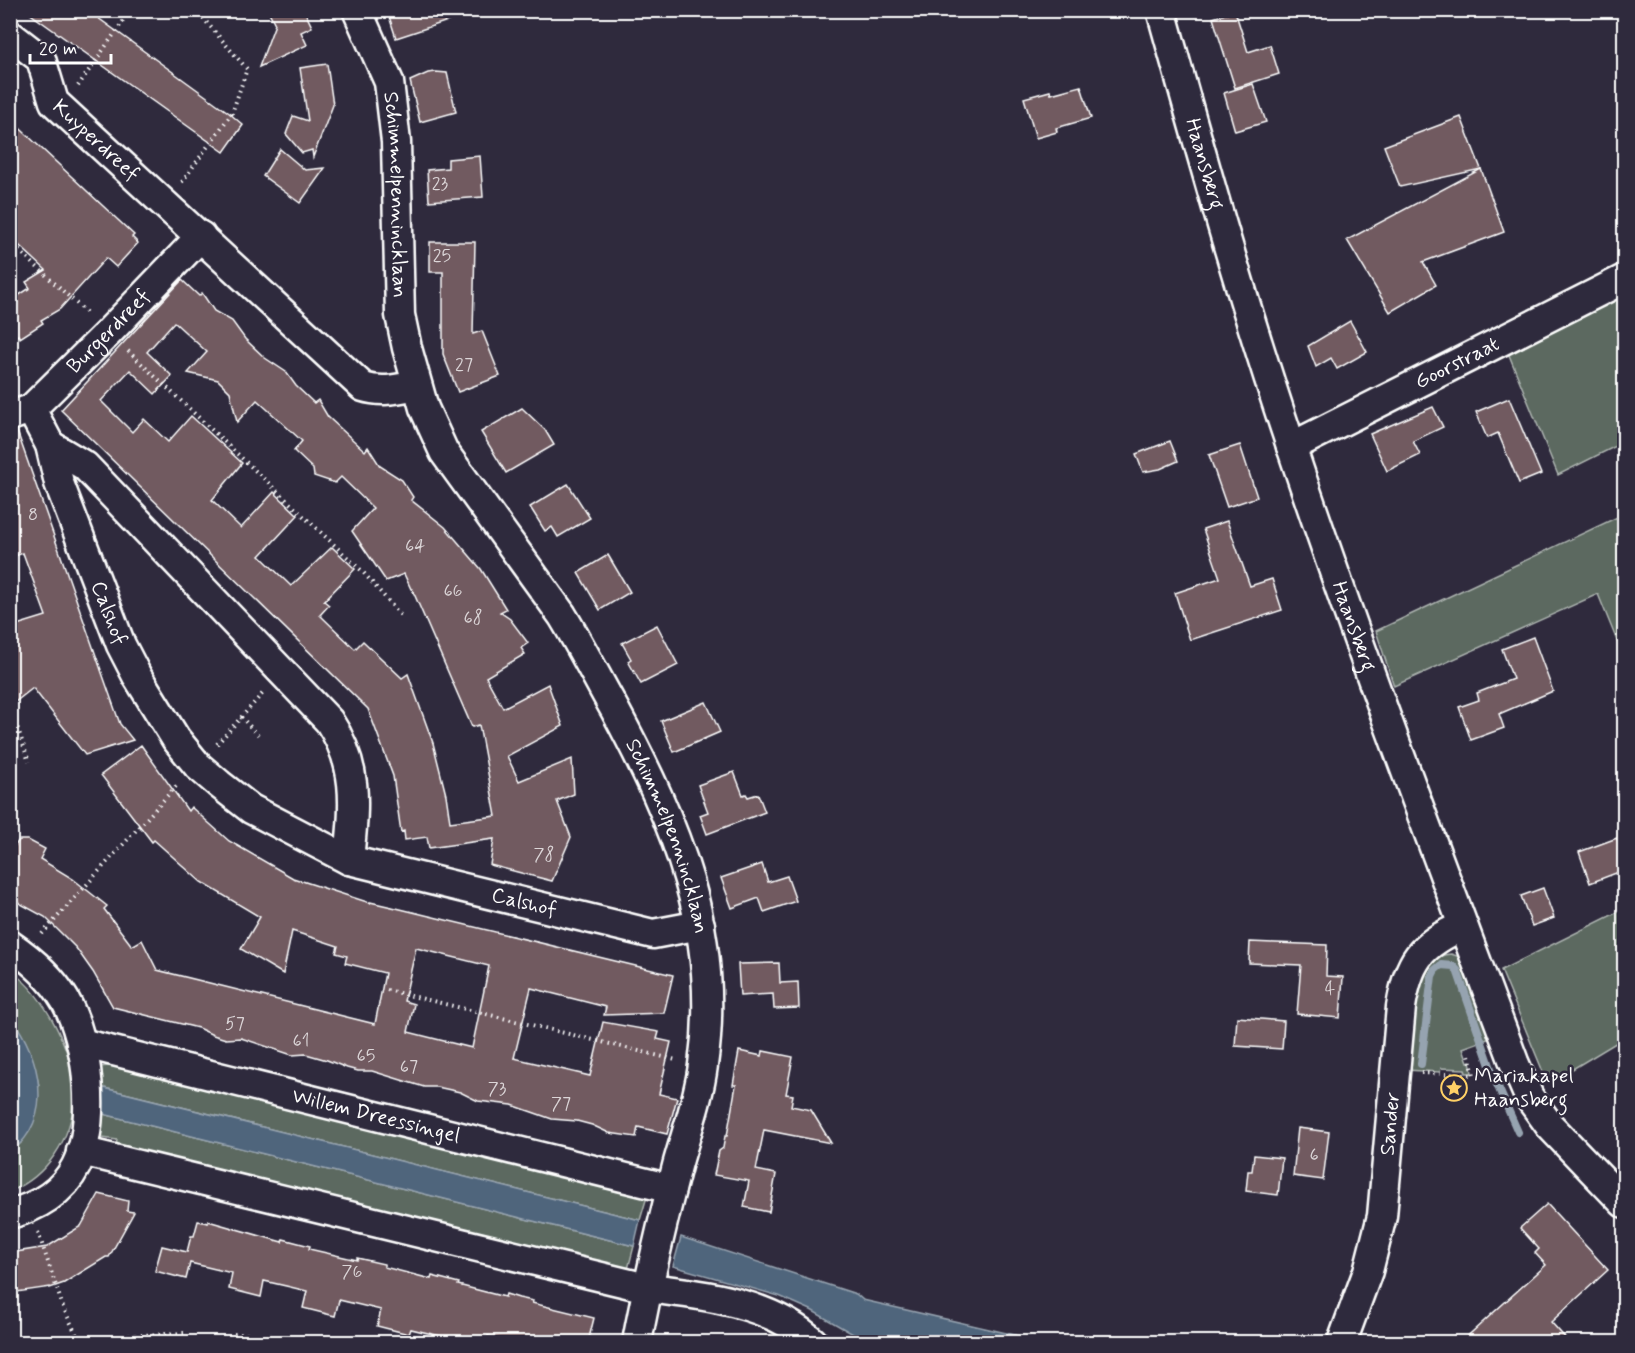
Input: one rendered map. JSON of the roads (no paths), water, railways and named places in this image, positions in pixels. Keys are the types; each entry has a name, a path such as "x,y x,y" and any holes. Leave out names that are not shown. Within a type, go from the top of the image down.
{"street":[{"name":"Schimmelpennincklaan","path":"357,10 389,82 396,142 400,315 416,385 424,408 444,452 561,615 643,764 678,845 692,886 700,925 708,999 703,1067 647,1288 637,1342"},
{"name":"Haansberg","path":"1161,10 1230,249 1291,447 1367,666 1529,1097 1550,1126 1624,1203"},
{"name":"Kuyperdreef","path":"10,35 41,59 54,102 61,110 201,236"},
{"path":"201,236 363,387 376,391 391,391 416,385"},
{"name":"Burgerdreef","path":"21,413 108,333 201,236"},
{"name":"Goorstraat","path":"1291,447 1624,279"},
{"name":"Calshof","path":"21,413 50,445 59,483 121,645 155,707 176,739 198,766 250,809 350,860 653,934 700,925"},
{"path":"50,445 85,466 330,721 348,759 355,800 350,860"},
{"name":"Sander","path":"1342,1342 1368,1271 1382,1216 1401,1007 1408,972 1431,944 1444,934 1463,926"},
{"path":"17,950 47,976 65,999 81,1043 88,1097 86,1130 75,1168 61,1186 43,1201 20,1211"},
{"name":"Willem Dreessingel","path":"81,1043 671,1189"},
{"path":"81,1151 647,1288 703,1294 787,1323 813,1342"}],"water":[{"path":"10,1016 29,1049 39,1086 34,1122 25,1138 11,1152"},
{"path":"100,1087 640,1220 634,1246 99,1113"},
{"path":"681,1237 856,1294 863,1300 1045,1342 867,1342 811,1310 779,1296 673,1266"}],"waterway":[{"path":"1421,1064 1432,976 1441,965 1453,966 1457,970 1495,1080 1518,1132"}],"place":[{"name":"Mariakapel Haansberg","path":"1454,1088"}]}
